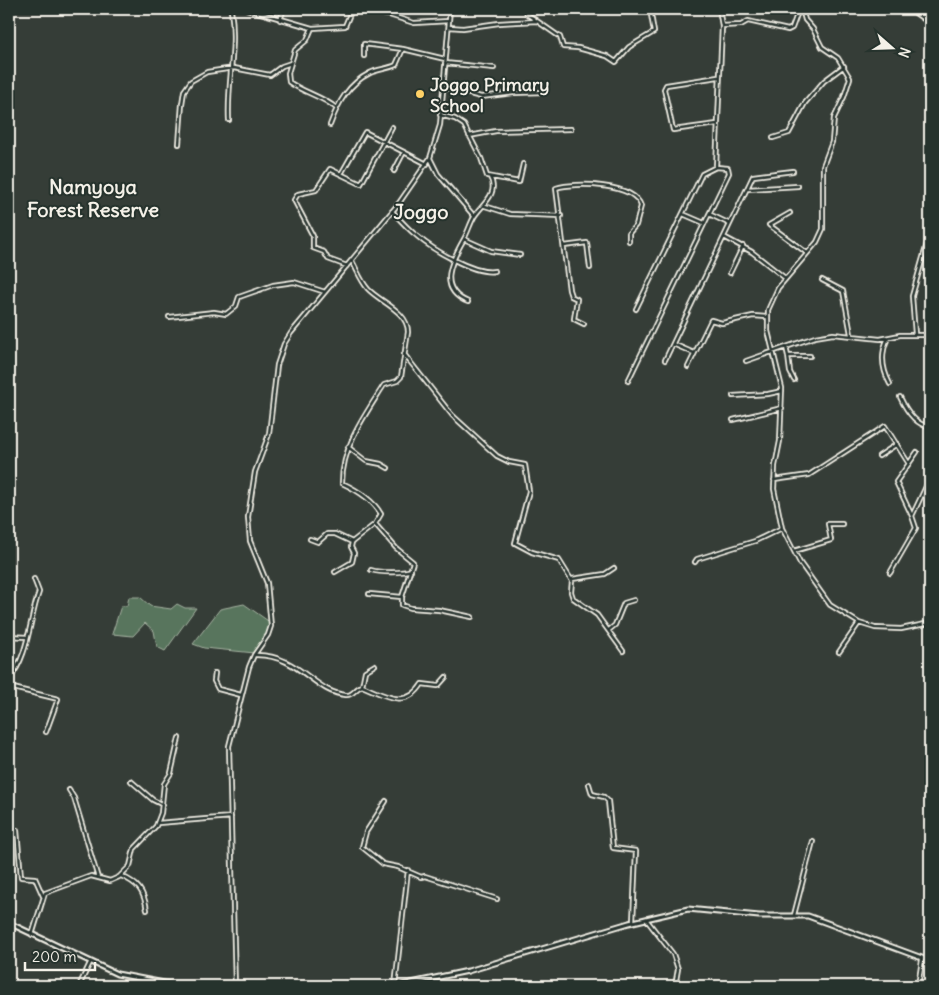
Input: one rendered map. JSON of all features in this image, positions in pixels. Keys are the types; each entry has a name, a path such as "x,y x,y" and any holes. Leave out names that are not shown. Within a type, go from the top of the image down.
{"street":[{"path":"247,9 312,28 345,26 352,9 389,15 414,23 449,21"},
{"path":"280,20 284,9"},
{"path":"236,986 229,746 241,695 254,655 268,635 271,617 267,583 248,534 248,518 255,472 269,434 277,365 282,350 297,326 392,211 430,158 436,140 440,115 450,9"},
{"path":"525,9 531,18 560,37 563,47 578,48 607,56 616,62 629,47 654,32 650,9"},
{"path":"716,168 718,77 722,26 719,9"},
{"path":"722,26 741,25 748,21 788,30 792,28 800,9"},
{"path":"800,9 822,47 834,54 844,66 850,75 850,82 834,118 832,142 824,166 823,230 817,242 785,278 772,296 767,317 768,331 782,391 780,442 774,480 782,528 794,551 826,601 859,623 875,628 891,629 930,623"},
{"path":"912,9 930,23"},
{"path":"229,120 230,69 234,27 231,10"},
{"path":"449,27 463,28 499,23 537,22"},
{"path":"312,28 307,40 295,50 291,63 289,82 306,93 330,102 336,108"},
{"path":"364,56 364,44 403,49 445,61 494,68"},
{"path":"330,125 336,108 354,83 372,72 396,65 403,49"},
{"path":"179,144 180,117 187,84 207,72 230,69 270,75 282,66 291,63"},
{"path":"773,138 788,133 805,104 824,81 844,66"},
{"path":"717,124 673,130 664,89 666,85 718,77"},
{"path":"443,87 481,97 544,92"},
{"path":"440,115 460,122 470,136 481,158 485,173 490,177 520,182 523,164"},
{"path":"347,266 328,259 324,252 313,248 313,238 294,200 298,194 316,190 330,169 361,184 392,127"},
{"path":"470,136 496,132 571,129"},
{"path":"341,174 365,132 427,164"},
{"path":"394,172 404,152"},
{"path":"430,158 438,174 474,216"},
{"path":"628,381 728,173 726,167 716,168 702,174 636,309"},
{"path":"665,360 753,176 793,171"},
{"path":"468,302 458,296 452,288 450,275 453,258 474,216 484,206 492,190 490,177"},
{"path":"584,324 574,319 577,299 571,296 569,290 561,216 555,190 558,186 593,185 620,189 637,198 641,206 636,225 630,233 629,241"},
{"path":"748,189 798,186"},
{"path":"484,206 509,213 561,216"},
{"path":"392,211 418,238 482,272 495,271"},
{"path":"790,213 769,225 807,253"},
{"path":"683,214 704,223"},
{"path":"709,214 730,224"},
{"path":"915,334 912,296 930,233"},
{"path":"724,236 743,246 785,278"},
{"path":"464,239 491,251 520,255"},
{"path":"564,246 587,242 590,268"},
{"path":"730,273 743,246"},
{"path":"335,572 352,562 354,553 351,547 352,542 375,524 381,514 376,506 356,490 342,483 348,447 384,385 397,381 401,377 408,332 406,323 386,301 370,290 352,261"},
{"path":"822,280 843,291 851,334"},
{"path":"169,316 214,312 226,314 236,306 239,297 278,283 298,282 325,292"},
{"path":"688,367 711,320 722,322 752,316 767,317"},
{"path":"746,361 815,337 833,334 851,334 880,339 915,334 930,335"},
{"path":"888,338 884,349 883,364 890,384"},
{"path":"673,344 694,353"},
{"path":"786,347 790,372 794,380"},
{"path":"404,354 452,415 497,456 509,462 525,465 529,491 514,543 532,552 559,560 572,579 571,592 573,598 597,615 623,651"},
{"path":"788,356 810,356"},
{"path":"733,396 768,394 782,391"},
{"path":"900,397 914,420 930,427"},
{"path":"733,420 782,408"},
{"path":"774,480 809,475 883,426 887,428 909,464"},
{"path":"879,456 897,444"},
{"path":"348,447 366,461 382,464 388,468"},
{"path":"890,573 916,528 896,482 917,452"},
{"path":"912,516 930,478"},
{"path":"375,524 395,547 412,561 402,597 402,605 472,617"},
{"path":"794,551 831,540 828,524 842,524"},
{"path":"695,562 697,559 754,540 782,528"},
{"path":"310,539 318,542 327,534 335,534 352,542"},
{"path":"572,579 605,574 614,568"},
{"path":"372,570 379,572 390,570 400,574 411,570"},
{"path":"9,679 18,666 28,637 32,611 39,592 34,579"},
{"path":"369,594 402,597"},
{"path":"609,630 615,625 624,603 634,600"},
{"path":"839,652 859,623"},
{"path":"9,636 28,637"},
{"path":"254,655 272,656 289,662 325,687 344,695 351,694 362,686 365,672 375,665"},
{"path":"215,673 214,681 218,689 241,695"},
{"path":"362,686 382,696 407,699 416,694 422,684 438,686 446,677"},
{"path":"9,687 58,699 46,732"},
{"path":"43,896 52,889 82,878 91,876 110,881 120,876 130,866 135,846 157,823 163,805 164,784 171,774 179,738"},
{"path":"131,781 153,800 163,805"},
{"path":"589,784 592,794 604,797 608,801 613,848 636,851 633,922"},
{"path":"70,790 98,878"},
{"path":"386,801 366,832 362,847 383,864 408,870 420,877 426,876 498,899"},
{"path":"157,823 231,817"},
{"path":"17,830 21,877 35,878 43,896 36,927 32,935"},
{"path":"794,914 813,841"},
{"path":"408,870 396,986 468,971 633,922 688,909 759,916 794,914 827,921 930,962"},
{"path":"120,876 138,885 144,896 147,910"},
{"path":"646,919 673,954 678,969 675,986"},
{"path":"9,923 90,963 117,974 180,986"},
{"path":"918,986 922,960"},
{"path":"79,986 90,963"}],"green space":[{"path":"129,597 140,597 150,606 171,609 177,604 185,608 196,608 165,651 157,647 154,631 145,623 133,636 112,634 121,606 127,606"},
{"path":"244,604 271,623 267,635 255,653 204,648 193,644 220,609"}],"place":[{"name":"Joggo Primary School","path":"420,94"}],"district":[{"name":"Namyoya Forest Reserve","path":"93,198"},
{"name":"Joggo","path":"421,211"}]}
